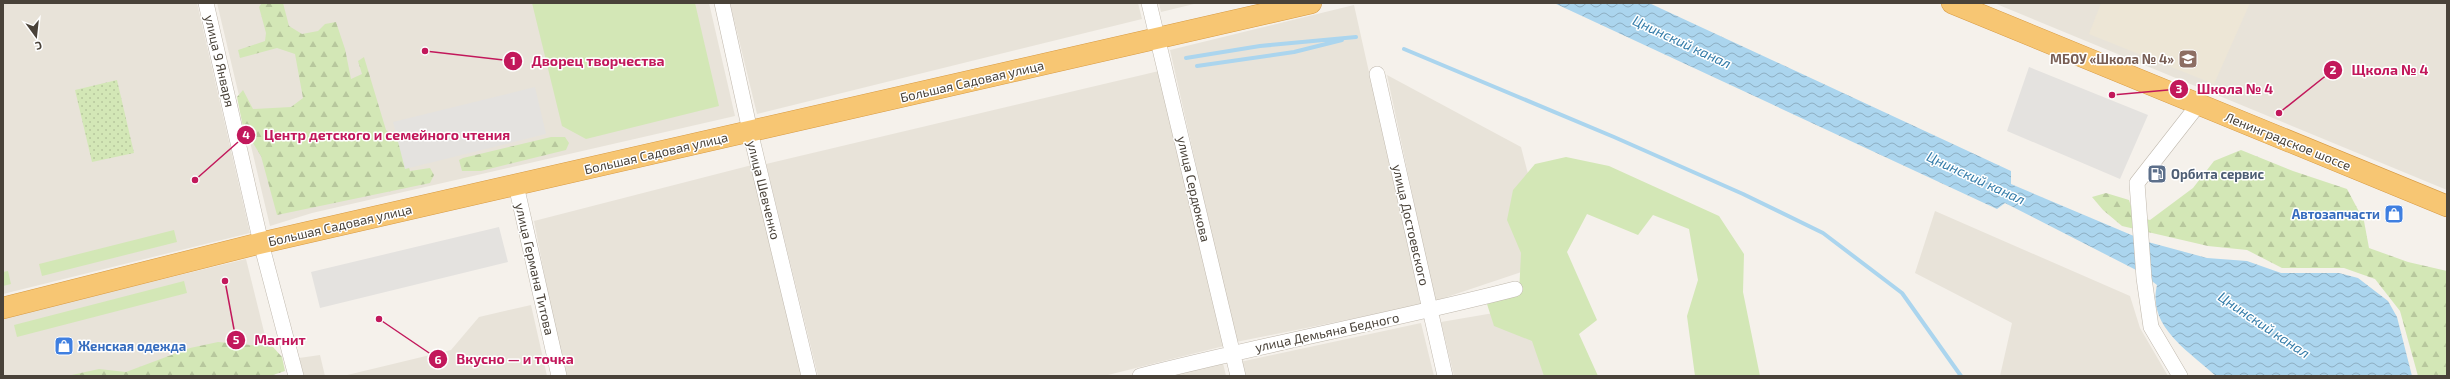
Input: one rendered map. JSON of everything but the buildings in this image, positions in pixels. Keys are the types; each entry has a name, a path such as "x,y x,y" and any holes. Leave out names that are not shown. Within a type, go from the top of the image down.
{"highway":[{"name":"Большая Садовая улица","path":"3,308 261,243 1311,3"},
{"name":"Ленинградское шоссе","path":"1952,3 2447,206"}],"street":[{"name":"улица 9 Января","path":"206,3 261,243 296,376"},
{"name":"улица Шевченко","path":"722,3 750,131 809,376"},
{"name":"улица Сердюкова","path":"1149,3 1238,376"},
{"name":"улица Достоевского","path":"1377,74 1445,376"},
{"path":"2180,376 2151,327 2144,278 2137,183 2198,105"},
{"name":"улица Германа Титова","path":"516,185 559,376"},
{"name":"улица Демьяна Бедного","path":"1140,376 1233,352 1430,311 1515,289"}],"shaded area":[{"path":"3,3 197,3 250,233 3,294"},
{"path":"217,3 709,3 735,116 312,213 270,226"},
{"path":"730,3 1138,3 1142,19 757,114"},
{"path":"1159,3 1198,3 1161,12"},
{"path":"1994,3 2447,3 2447,190"},
{"name":"МБОУ «Школа № 4»","path":"2101,3 2250,3 2214,84 2089,34"},
{"path":"1354,5 1421,305 1236,342 1170,50"},
{"path":"2029,67 2148,115 2120,179 2007,131"},
{"path":"1159,71 1224,346 1104,376 818,376 766,164"},
{"path":"1387,75 1521,147 1551,262 1435,301"},
{"path":"535,87 546,134 405,169 393,122"},
{"path":"752,165 802,376 564,376 534,221"},
{"path":"1935,211 2130,296 2140,328 2168,376 2000,376 2012,323 1915,273"},
{"path":"499,227 508,262 320,308 311,272"},
{"path":"246,259 275,376 3,376 3,318"},
{"path":"531,305 547,376 343,376 451,350 479,317"},
{"path":"1529,307 1557,376 1454,376 1441,322"},
{"path":"1421,323 1434,376 1244,376 1240,362"},
{"path":"320,355 325,376 304,376 299,358"},
{"path":"1223,363 1226,376 1172,376"}],"green space":[{"path":"262,3 283,3 289,26 302,34 318,31 325,24 336,22 345,49 351,79 362,74 358,61 364,57 386,130 402,143 410,171 430,168 434,175 430,183 277,215 261,156 243,127 237,97 243,90 253,109 291,107 303,98 295,54 277,48 240,58 238,50 265,41 266,33 259,7"},
{"path":"532,3 695,3 719,106 586,139 562,126"},
{"path":"117,80 134,153 92,162 75,90"},
{"path":"551,137 565,137 569,143 566,150 481,171 462,171 459,160 463,158"},
{"path":"2241,150 2293,171 2347,189 2364,221 2369,248 2408,262 2447,271 2447,376 2418,376 2400,311 2375,279 2344,268 2282,268 2247,250 2208,246 2122,226 2103,210 2092,197 2106,193 2129,200 2134,216 2150,220 2193,188 2214,161"},
{"path":"1566,157 1609,166 1719,216 1744,254 1743,292 1760,376 1695,376 1687,316 1698,280 1689,229 1653,215 1638,235 1587,214 1567,252 1597,320 1579,334 1598,376 1544,376 1532,341 1494,326 1487,304 1519,294 1521,253 1507,220 1513,190 1535,164"},
{"path":"174,230 177,242 42,276 39,264"},
{"path":"8,271 11,284 3,286 3,272"},
{"path":"184,281 187,293 17,337 14,325"},
{"path":"218,342 273,347 282,357 285,371 270,376 67,376 99,369 126,372 190,348"}],"water":[{"name":"Цнинский канал","path":"1554,3 1649,3 2011,171 2011,184 2148,242 2207,258 2247,261 2281,273 2339,273 2358,278 2388,301 2397,317 2412,376 2216,376 2183,347 2164,326 2158,313 2156,300 2157,285 2140,272 2005,203 1997,209"}],"waterway":[{"path":"1186,58 1260,46 1356,37"},
{"path":"1197,66 1294,52 1342,40"},
{"path":"1404,49 1614,137 1743,194 1823,233 1902,293 1961,376"}],"place":[{"name":"Дворец творчества","path":"425,51"},
{"name":"МБОУ «Школа № 4»","path":"2188,59"},
{"name":"Школа № 4","path":"2112,95"},
{"name":"Щкола № 4","path":"2279,113"},
{"name":"Орбита сервис","path":"2157,174"},
{"name":"Центр детского и семейного чтения","path":"195,180"},
{"name":"Автозапчасти","path":"2394,214"},
{"name":"Магнит","path":"225,281"},
{"name":"Вкусно — и точка","path":"379,319"},
{"name":"Женская одежда","path":"64,346"}]}
